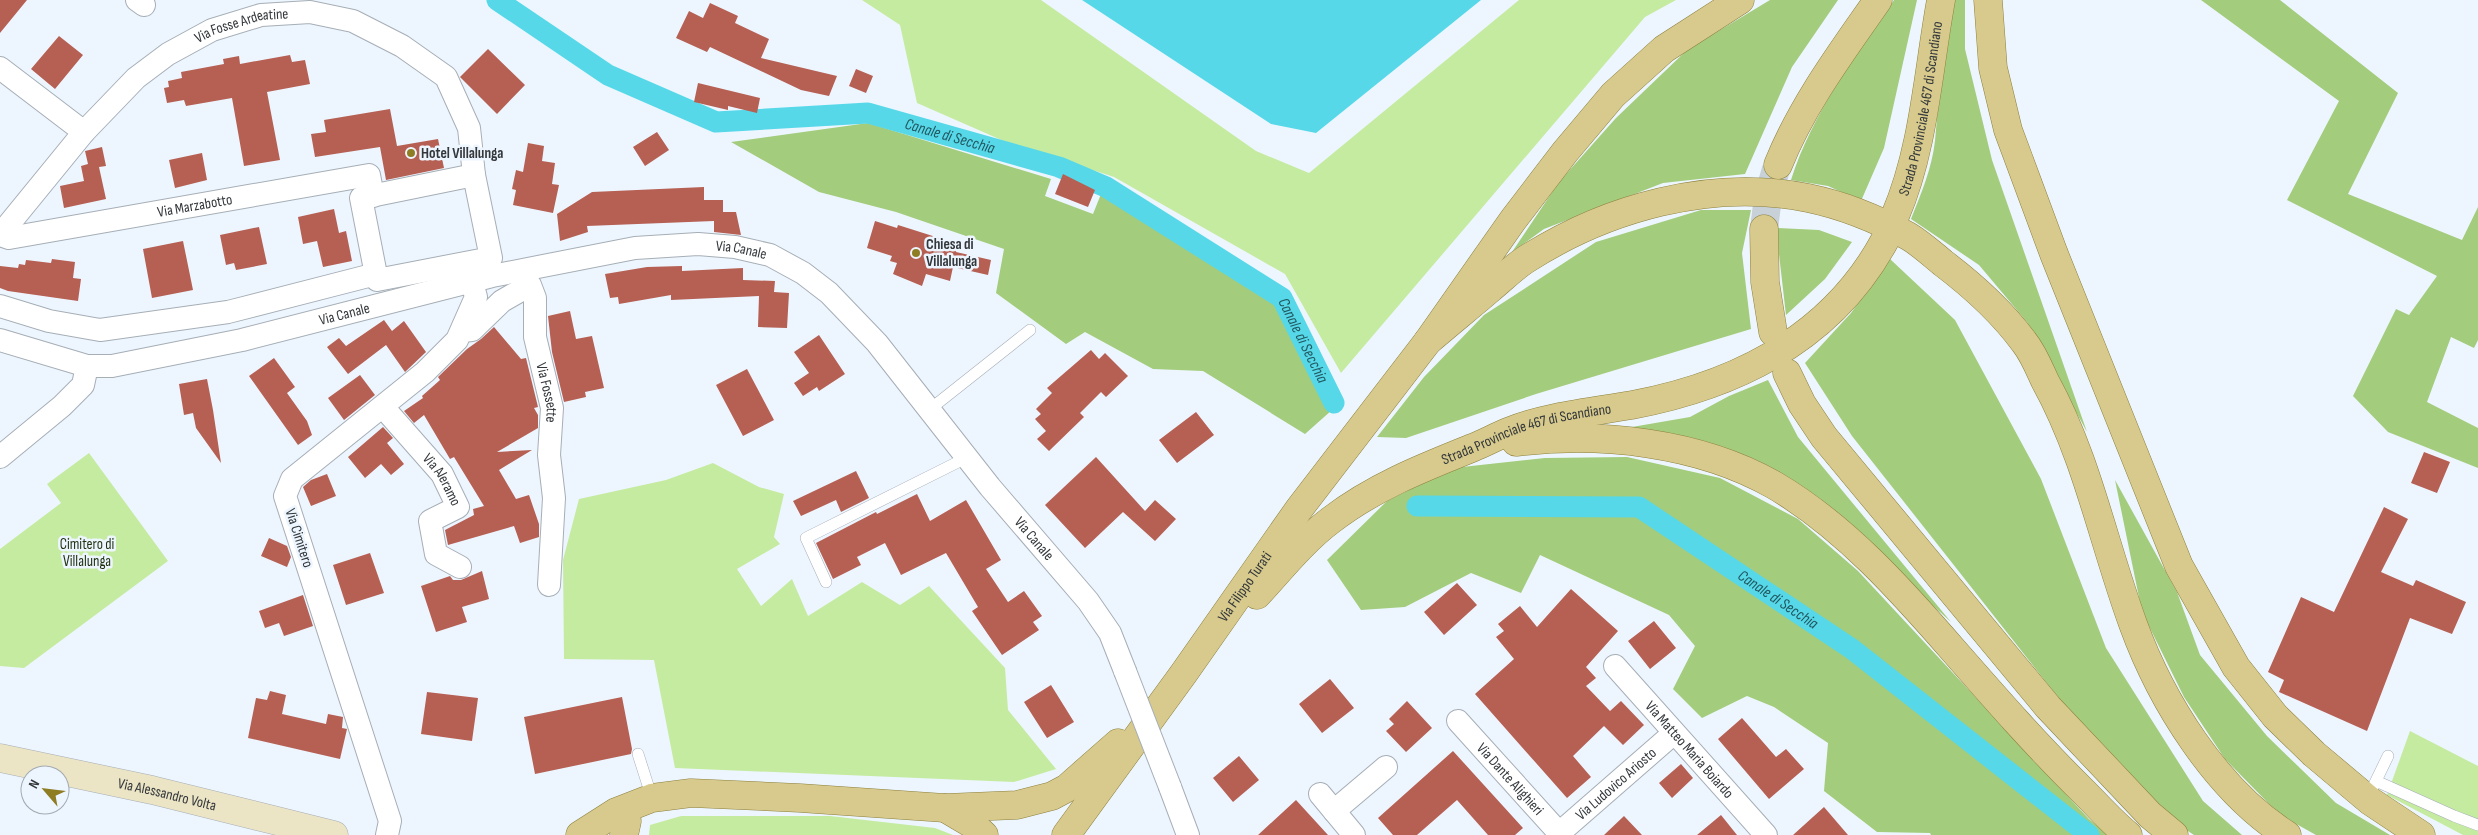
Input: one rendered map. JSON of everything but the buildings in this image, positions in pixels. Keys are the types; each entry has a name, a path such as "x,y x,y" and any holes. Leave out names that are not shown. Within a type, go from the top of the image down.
{"main road":[{"path":"1428,341 1513,220 1612,95 1664,49 1740,0"},
{"path":"1778,166 1800,116 1820,83 1878,0"},
{"name":"Strada Provinciale 467 di Scandiano","path":"1186,671 1295,553 1330,521 1368,494 1440,460 1511,430 1556,418 1634,404 1694,390 1760,362 1800,338 1826,317 1851,292 1870,266 1906,192 1913,164 1941,0"},
{"path":"1988,0 1993,68 2008,130 2058,263 2179,566 2236,667 2275,716 2314,754 2371,792 2421,835"},
{"path":"1428,341 1522,262 1582,228 1631,210 1687,197 1743,191 1786,194 1829,203 1910,237 1972,285 2025,342 2062,412 2090,486 2133,625 2170,704 2193,740 2217,771 2246,801 2287,835"},
{"path":"1764,229 1765,282 1772,332"},
{"name":"Via Filippo Turati","path":"1066,835 1186,671 1299,510 1428,341"},
{"path":"1787,372 1802,404 1824,436 2048,707 2150,815 2174,835"},
{"path":"1472,448 1567,438 1658,446 1702,455 1772,484 1831,525 1879,569 2058,767 2128,835"},
{"path":"606,831 652,798 671,795 718,793 944,808 1017,805 1052,796 1068,788 1145,719 1186,671"},
{"name":"Via Alessandro Volta","path":"0,758 152,790 334,835"},
{"path":"944,808 972,824 984,835"}],"street":[{"name":"Via Fosse Ardeatine","path":"0,235 84,132 136,78 168,54 212,30 261,15 310,12 353,22 402,46 446,77 469,128 485,272"},
{"path":"0,68 84,132"},
{"name":"Via Marzabotto","path":"0,235 9,238 369,175 373,196"},
{"path":"402,299 386,275 361,198 474,176"},
{"name":"Via Canale","path":"0,306 50,321 100,330 228,312 386,275 485,272 635,248 698,244 735,247 770,255 803,273 829,293 877,343 966,458 1088,601 1110,633 1188,835"},
{"name":"Via Canale","path":"0,340 87,366 112,366 242,340 402,299 485,272"},
{"name":"Via Cimitero","path":"387,835 390,820 285,496 292,480 425,372 457,340 485,272"},
{"name":"Via Fossette","path":"462,331 472,330 502,301 530,285 535,298 535,338 552,408 549,455 554,498 549,586"},
{"path":"0,457 62,406 83,385 87,366"},
{"name":"Via Aleramo","path":"383,407 442,474 458,507 430,521 436,554 460,567"},
{"name":"Via Matteo Maria Boiardo","path":"1614,666 1766,835"},
{"name":"Via Dante Alighieri","path":"1458,721 1559,834"},
{"name":"Via Ludovico Ariosto","path":"1559,834 1674,733"},
{"path":"1334,811 1386,767"},
{"path":"1320,794 1354,835"}],"lane":[{"path":"929,410 1030,330"},
{"path":"826,582 806,538 966,458"},
{"path":"638,754 652,798"},
{"path":"2388,756 2371,792 2454,816 2478,825"}],"green space":[{"path":"862,0 1041,0 1256,151 1309,173 1519,0 1676,0 1645,17 1341,373 1285,274 1114,177 1006,142 917,103 900,25"},
{"path":"1770,0 1838,0 1792,67 1745,174 1663,183 1544,229 1512,252 1559,182 1616,118 1687,50"},
{"path":"1894,0 1917,0 1884,148 1861,201 1828,186 1791,180 1810,132 1836,86"},
{"path":"1955,0 1965,0 1965,49 1992,160 2087,432 2027,322 1979,265 1911,219 1926,181 1934,151 1943,52"},
{"path":"2201,0 2280,0 2398,93 2348,194 2462,240 2478,207 2478,340 2474,348 2451,337 2427,402 2478,428 2478,468 2388,432 2353,396 2396,309 2409,315 2437,276 2287,200 2339,101"},
{"path":"868,123 1051,179 1045,196 1093,214 1101,194 1278,304 1332,410 1305,434 1203,371 1153,369 1085,332 1066,344 996,293 1004,249 896,212 819,192 731,142"},
{"path":"1701,210 1751,210 1742,253 1751,329 1536,394 1406,438 1377,437 1424,377 1484,315 1596,242"},
{"path":"1776,228 1819,230 1852,242 1825,279 1786,315"},
{"path":"1890,259 1955,320 2041,479 2106,648 2203,801 2242,835 2194,835 2173,821 2065,706 1852,436 1805,363 1851,313"},
{"path":"1768,380 1798,437 1951,622 1852,532 1676,437 1632,427 1690,417 1729,396"},
{"name":"Cimitero di Villalunga","path":"89,453 168,561 24,668 0,666 0,549 61,503 47,484"},
{"path":"1627,457 1720,478 1798,519 1858,571 2089,819 2108,835 1931,835 1930,833 1877,832 1824,791 1828,743 1774,707 1747,696 1702,718 1673,689 1695,646 1669,615 1540,555 1521,593 1471,573 1405,607 1361,610 1327,560 1387,501 1453,468 1545,458"},
{"path":"713,463 759,487 784,494 774,537 780,544 737,569 761,606 792,579 808,616 862,582 900,605 929,586 1005,668 1008,710 1056,769 1014,782 675,768 654,660 564,659 563,560 579,499 666,480"},
{"path":"2115,480 2177,592 2200,655 2267,736 2336,803 2390,835 2316,835 2280,815 2225,759 2184,697 2142,612"},
{"path":"2410,731 2478,766 2478,835 2463,835 2387,795"},
{"path":"681,816 830,816 935,828 953,835 649,835 650,825"}],"water":[{"path":"1082,0 1481,0 1316,133 1271,124"}],"waterway":[{"name":"Canale di Secchia","path":"497,0 608,75 716,122 868,113 1059,167 1106,187 1282,298 1334,403"},
{"name":"Canale di Secchia","path":"1417,506 1639,507 1852,649 2089,835"}],"tunnel":[{"path":"1764,229 1768,197 1776,169"}],"place":[{"name":"Hotel Villalunga","path":"411,153"},
{"name":"Chiesa di Villalunga","path":"916,253"}]}
